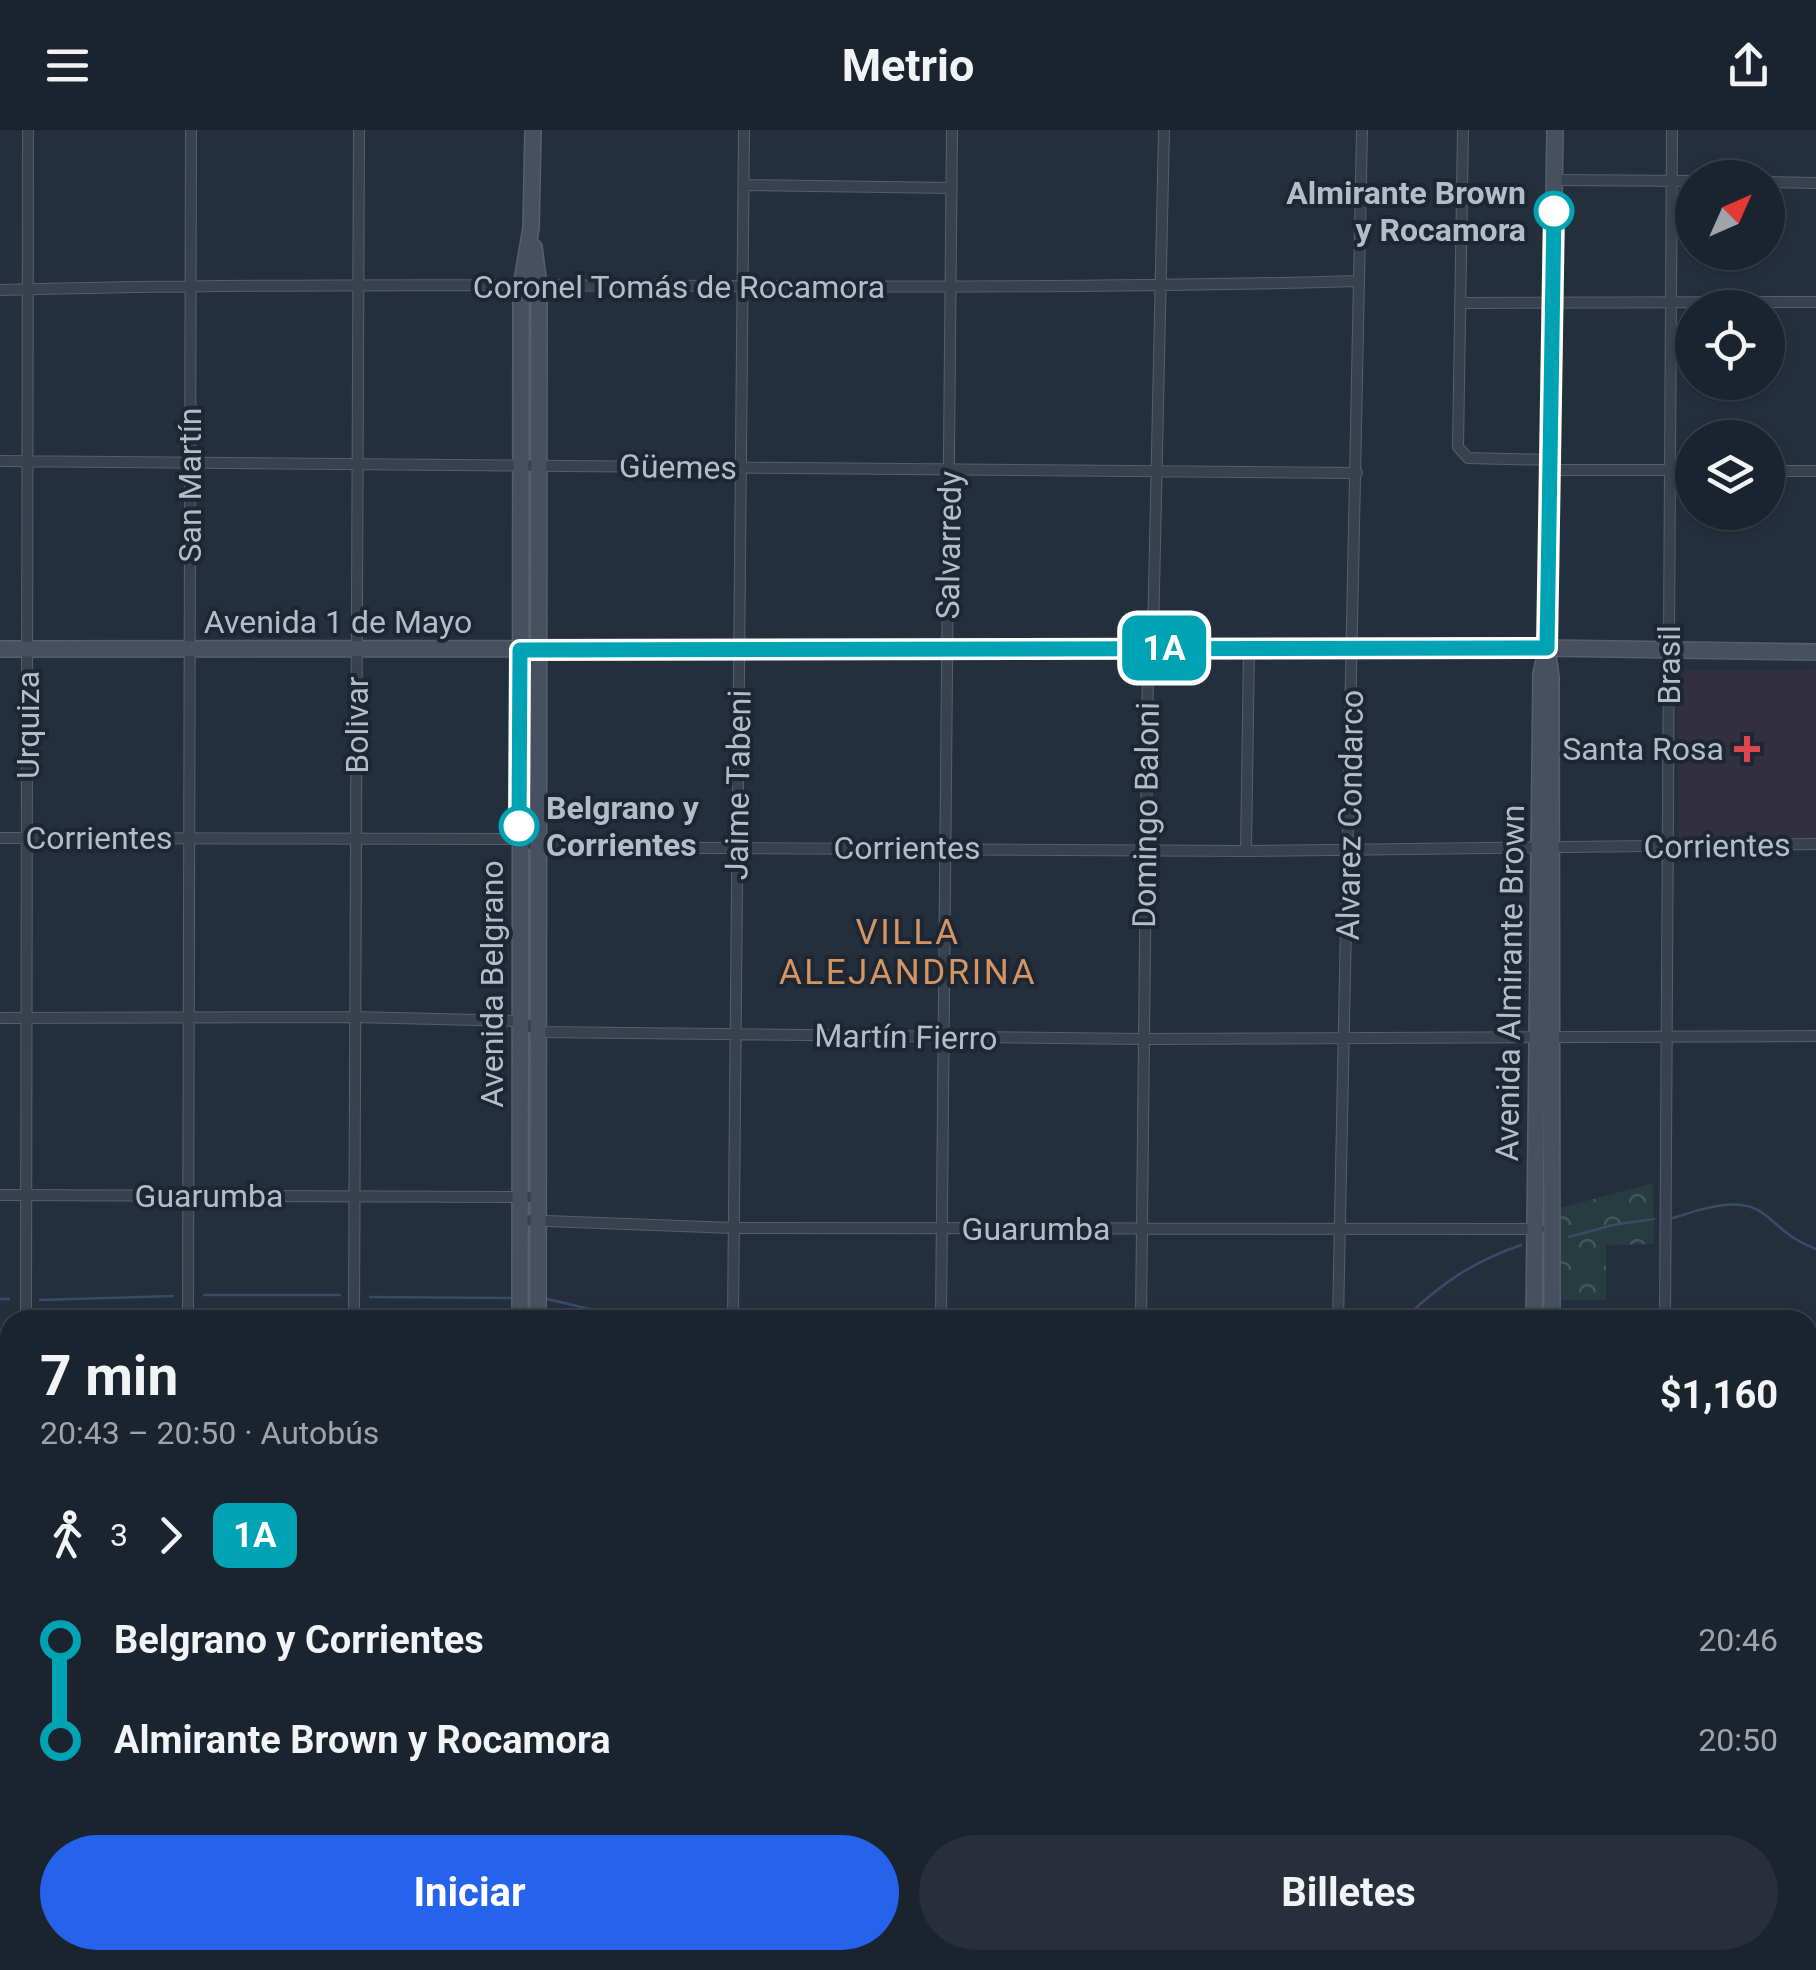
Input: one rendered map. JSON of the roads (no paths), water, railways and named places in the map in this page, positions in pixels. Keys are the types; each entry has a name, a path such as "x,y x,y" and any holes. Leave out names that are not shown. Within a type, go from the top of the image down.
{"main road":[{"name":"Avenida Belgrano","path":"520,1310 521,287 531,228 533,130"},
{"name":"Avenida Almirante Brown","path":"1551,1310 1544,1229 1545,848 1540,674 1547,648 1555,130"},
{"name":"Avenida Belgrano","path":"531,228 539,286 538,1310"},
{"name":"Avenida 1 de Mayo","path":"0,649 1547,648 1816,652"},
{"name":"Avenida Almirante Brown","path":"1535,1310 1544,1229"}],"street":[{"name":"Urquiza","path":"26,1310 28,130"},
{"name":"San Martín","path":"188,1310 192,130"},
{"name":"Bolivar","path":"354,1310 359,130"},
{"name":"Jaime Tabeni","path":"733,1310 744,130"},
{"name":"Salvarredy","path":"941,1310 952,130"},
{"name":"Domingo Baloni","path":"1141,1310 1146,849 1164,130"},
{"name":"Alvarez Condarco","path":"1338,1310 1362,130"},
{"path":"1463,130 1458,447 1468,458 1675,470"},
{"name":"Brasil","path":"1665,1310 1672,130"},
{"path":"1555,180 1675,181"},
{"path":"1785,182 1816,182"},
{"path":"744,185 952,188"},
{"name":"Coronel Tomás de Rocamora","path":"0,290 192,286 952,288 1358,281"},
{"path":"1461,303 1816,302"},
{"name":"Güemes","path":"0,461 1357,473"},
{"path":"1785,471 1816,471"},
{"path":"1246,850 1249,650"},
{"name":"Corrientes","path":"0,838 519,839 539,846 1246,850 1816,844"},
{"path":"0,1018 521,1021 539,1032"},
{"name":"Martín Fierro","path":"539,1032 1143,1040 1816,1036"},
{"name":"Guarumba","path":"0,1195 538,1196"},
{"name":"Guarumba","path":"520,1220 734,1228 1544,1229"}],"waterway":[{"path":"1673,1218 1720,1206 1744,1205 1816,1249"},
{"path":"1569,1237 1654,1219"},
{"path":"1414,1310 1457,1275 1521,1245"},
{"path":"204,1295 340,1295"},
{"path":"40,1300 173,1296"},
{"path":"370,1297 512,1298"},
{"path":"0,1299 9,1299"},
{"path":"547,1299 594,1310"}],"place":[{"name":"Almirante Brown y Rocamora","path":"1554,211"},
{"name":"Santa Rosa","path":"1747,749"},
{"name":"Belgrano y Corrientes","path":"519,826"}],"district":[{"name":"VILLA ALEJANDRINA","path":"908,952"}]}
